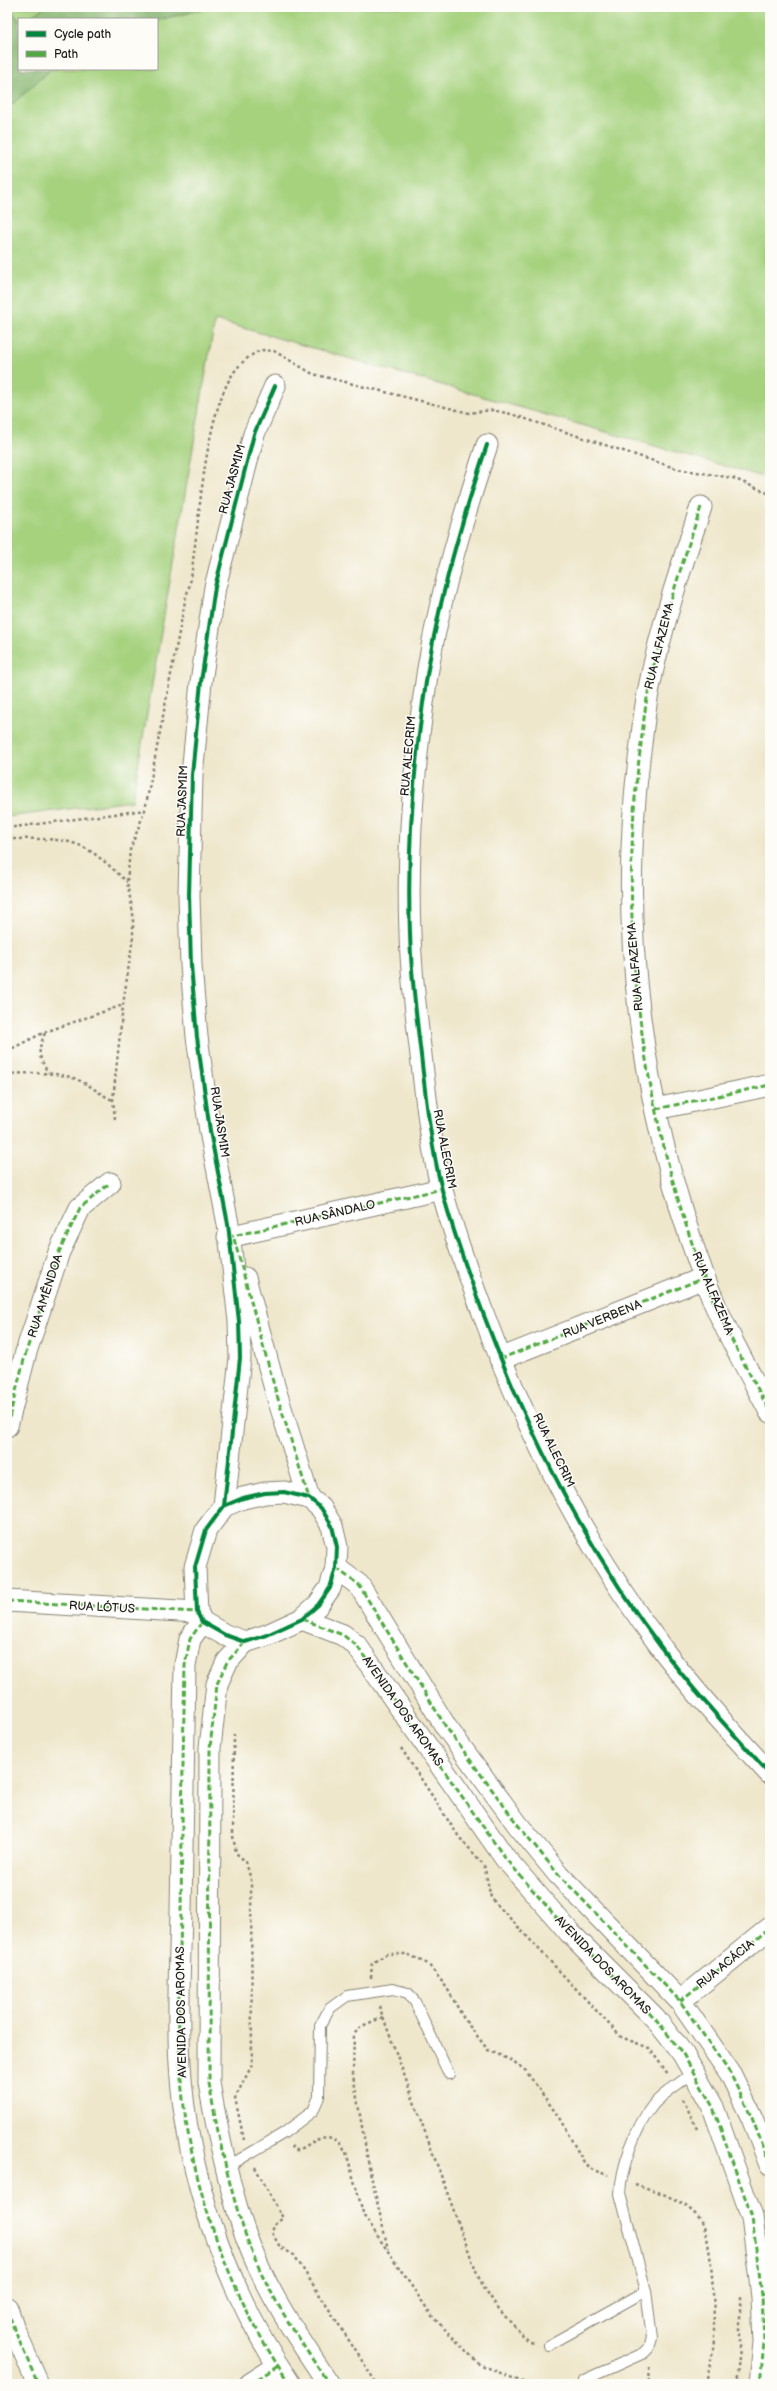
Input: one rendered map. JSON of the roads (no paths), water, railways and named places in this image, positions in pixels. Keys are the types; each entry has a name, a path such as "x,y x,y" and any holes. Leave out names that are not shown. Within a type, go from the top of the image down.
{"street":[{"name":"RUA JASMIM","path":"230,1232 210,1131 197,1037 191,965 189,895 192,775 201,682 215,587 254,434 275,386"},
{"name":"RUA ALECRIM","path":"486,445 458,532 440,609 423,699 415,772 410,933 425,1097 442,1190 469,1275 500,1359 543,1453 567,1500 622,1592 676,1667 770,1774"},
{"name":"RUA ALFAZEMA","path":"701,507 667,609 648,690 636,778 630,851 631,926 635,987 642,1042 674,1188 704,1278 734,1343 770,1412"},
{"path":"656,1109 770,1085"},
{"name":"RUA AMÊNDOA","path":"7,1426 26,1352 59,1252 80,1208 110,1184"},
{"name":"RUA SÂNDALO","path":"230,1232 442,1190"},
{"path":"230,1232 308,1498"},
{"path":"224,1506 240,1358 239,1321 230,1232"},
{"name":"RUA VERBENA","path":"500,1359 704,1278"},
{"path":"245,1642 224,1636 200,1617 195,1567 206,1530 224,1506 243,1498 265,1493 284,1492 308,1498 322,1508 332,1526 337,1547 336,1568 326,1594 318,1605 302,1619 286,1628 245,1642 227,1662 217,1684 210,1748 210,2083 218,2135 247,2239 270,2291 329,2384"},
{"path":"336,1568 359,1585 446,1727 518,1826 558,1874 680,2001 730,2073 752,2118 770,2165"},
{"name":"RUA LÓTUS","path":"7,1601 200,1617"},
{"name":"AVENIDA DOS AROMAS","path":"200,1617 190,1639 185,1665 180,2064 195,2164 210,2221 232,2281 278,2366 290,2384"},
{"name":"AVENIDA DOS AROMAS","path":"302,1619 343,1635 356,1646 505,1858 570,1933 655,2018 683,2054 713,2107 752,2217 762,2296 764,2342 760,2384"},
{"name":"RUA ACÁCIA","path":"680,2001 770,1928"},
{"path":"7,2308 10,2330 38,2384"},
{"path":"250,2384 278,2366"}],"lane":[{"path":"227,2167 248,2156 284,2133 313,2111 319,2097 320,2026 329,2009 347,1996 393,1989 408,1993 415,2002 449,2074"},
{"path":"584,2380 644,2353 649,2348 652,2338 646,2291 620,2194 620,2179 645,2117 654,2104 693,2072"},
{"path":"549,2345 646,2291"}]}
